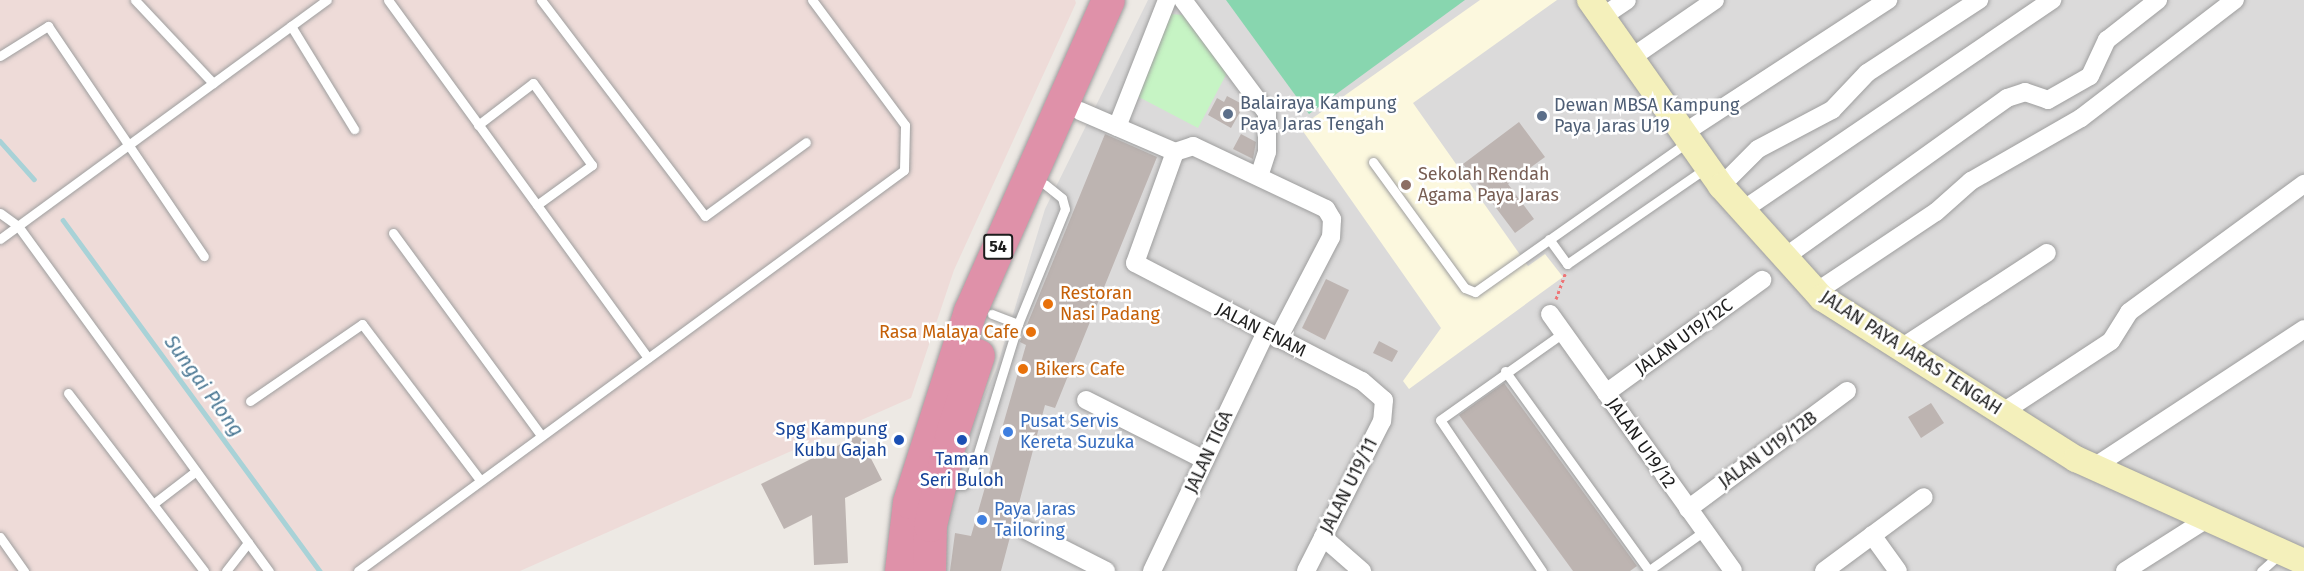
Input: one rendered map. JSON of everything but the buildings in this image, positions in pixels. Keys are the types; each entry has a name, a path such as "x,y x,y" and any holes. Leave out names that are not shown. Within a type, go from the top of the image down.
{"highway":[{"name":"54","path":"901,571 909,502 970,311 1108,0"},
{"name":"54","path":"930,571 930,525 940,484 972,418 1005,319 1045,184 1132,0"},
{"path":"909,502 911,571"}],"street":[{"path":"1117,127 1167,0"},
{"path":"1183,0 1267,113 1270,126 1259,176"},
{"path":"1596,9 1627,0"},
{"path":"1631,58 1715,0"},
{"path":"1687,137 1888,0"},
{"path":"1715,176 1758,149 1832,110 1867,73 1979,0"},
{"path":"1743,210 2052,0"},
{"path":"1785,256 2007,98 2025,92 2048,100 2090,76 2107,40 2158,0"},
{"path":"1816,292 1936,212 1971,181 2081,118 2235,0"},
{"name":"JALAN PAYA JARAS TENGAH","path":"1596,9 1715,176 1816,292 1901,348 2094,467 2294,556"},
{"path":"1080,111 1175,152"},
{"name":"JALAN TIGA","path":"1152,571 1205,460 1272,336 1331,237 1332,219 1316,203 1193,146 1175,152"},
{"name":"JALAN ENAM","path":"1175,152 1135,263 1362,381 1384,400"},
{"path":"2003,412 2111,341 2129,312 2304,184"},
{"path":"1901,348 2047,253"},
{"name":"JALAN U19/12C","path":"1606,393 1762,280"},
{"name":"JALAN U19/12","path":"1550,314 1733,571"},
{"path":"2094,467 2304,329"},
{"name":"JALAN U19/12B","path":"1688,508 1847,391"},
{"path":"1086,400 1205,460"},
{"name":"JALAN U19/11","path":"1306,571 1382,421 1384,400"},
{"path":"1824,571 1924,497"},
{"path":"2125,571 2207,519"},
{"path":"1026,530 1106,571"},
{"path":"1872,535 1898,571"},
{"path":"1323,537 1362,571"}],"lane":[{"path":"135,0 213,82"},
{"path":"0,239 327,0"},
{"path":"388,0 648,358"},
{"path":"541,0 705,216 806,142"},
{"path":"358,571 904,170 905,125 812,0"},
{"path":"0,56 48,26 130,143 204,256"},
{"path":"291,26 354,129"},
{"path":"478,125 533,83 592,165 537,205"},
{"path":"1372,162 1468,291 1479,290 1687,137"},
{"path":"1549,239 1566,264 1715,176"},
{"path":"0,213 18,226 268,571"},
{"path":"393,233 541,435"},
{"path":"250,400 362,324 480,480"},
{"path":"1542,571 1440,424 1446,412 1563,333"},
{"path":"1505,371 1649,571 1704,531"},
{"path":"68,393 204,571"},
{"path":"153,504 196,471"},
{"path":"0,537 24,571"},
{"path":"226,571 248,543"},
{"path":"2261,571 2294,556"}],"path":[{"path":"1550,314 1566,264"}],"shaded area":[{"path":"0,0 1075,0 1076,3 954,270 911,398 520,571 0,571"},
{"path":"1148,0 2304,0 2304,571 943,571 941,534 969,429 996,370 1045,209"},
{"name":"Sekolah Rendah Agama Paya Jaras","path":"1480,0 1557,0 1413,103 1528,266 1545,254 1563,277 1409,389 1403,381 1441,328 1300,127"}],"green space":[{"path":"1226,0 1465,0 1309,114"},
{"path":"1169,14 1185,15 1229,69 1198,128 1135,95"}],"waterway":[{"name":"Sungai Plong","path":"0,141 34,179"},
{"name":"Sungai Plong","path":"63,220 320,571"}],"place":[{"name":"Balairaya Kampung Paya Jaras Tengah","path":"1228,114"},
{"name":"Dewan MBSA Kampung Paya Jaras U19","path":"1542,116"},
{"name":"Sekolah Rendah Agama Paya Jaras","path":"1406,185"},
{"name":"Restoran Nasi Padang","path":"1048,304"},
{"name":"Rasa Malaya Cafe","path":"1031,332"},
{"name":"Bikers Cafe","path":"1023,369"},
{"name":"Pusat Servis Kereta Suzuka","path":"1008,432"},
{"name":"Spg Kampung Kubu Gajah","path":"899,440"},
{"name":"Taman Seri Buloh","path":"962,440"},
{"name":"Paya Jaras Tailoring","path":"982,520"}]}
